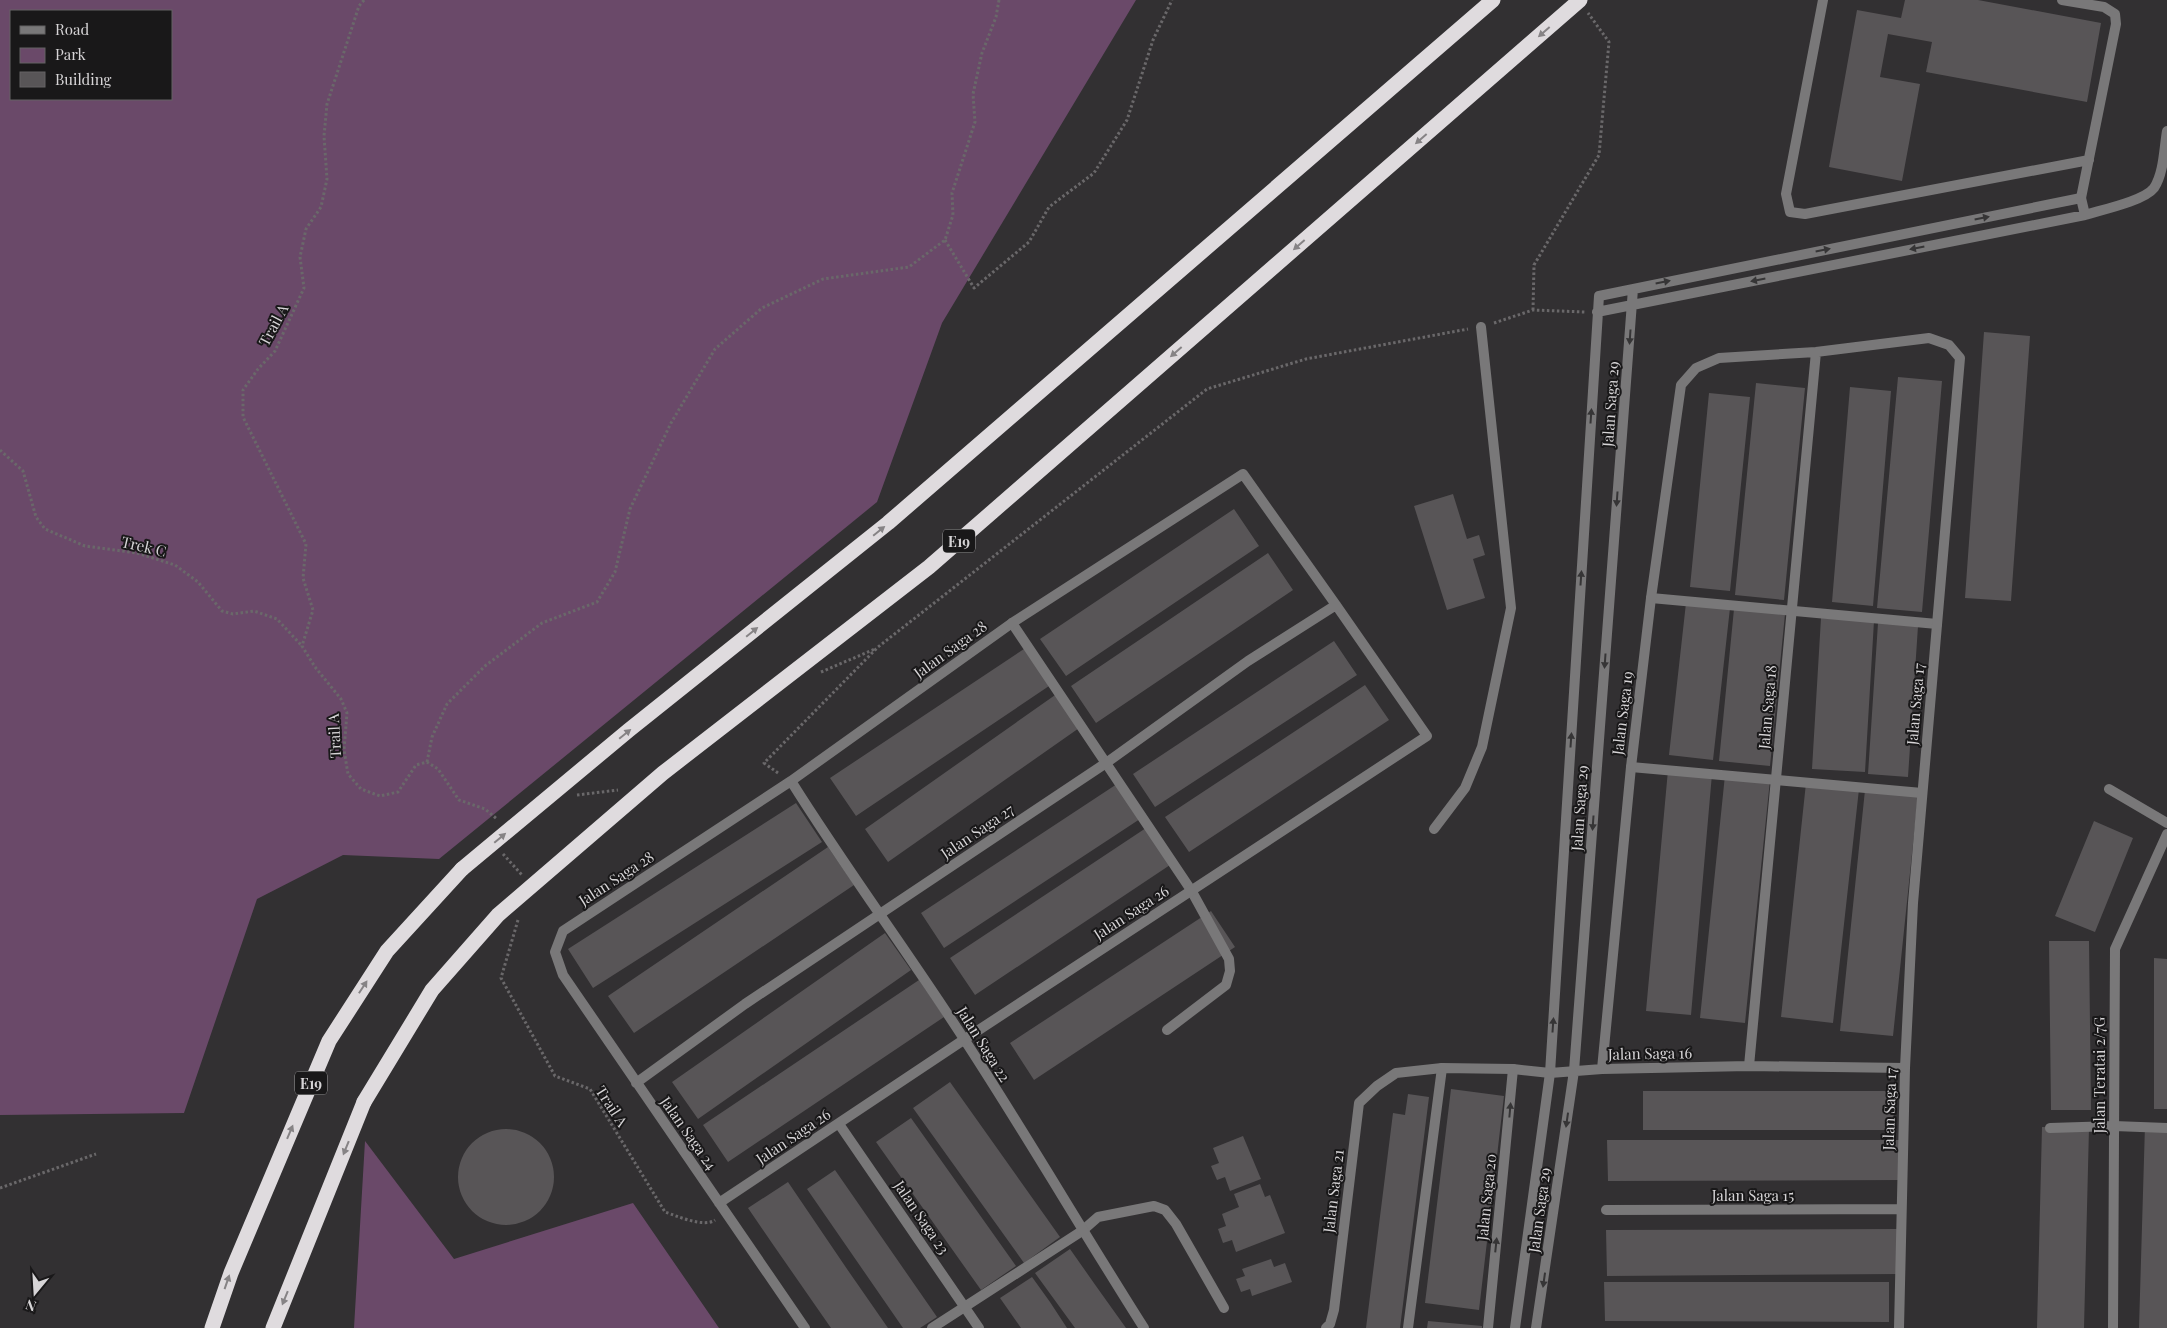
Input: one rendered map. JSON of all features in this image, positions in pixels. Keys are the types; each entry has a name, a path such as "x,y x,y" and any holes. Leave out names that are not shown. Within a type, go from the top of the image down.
{"highway":[{"name":"E19","path":"212,1328 230,1273 329,1041 387,951 462,869 629,730 888,523 1493,0"},
{"name":"E19","path":"274,1328 364,1102 432,990 498,915 663,773 929,568 1582,4"}],"street":[{"path":"1824,0 1786,194 1790,212 1805,214 2088,160"},
{"path":"2062,0 2104,7 2115,14 2116,24 2081,198 2085,215"},
{"path":"1597,312 2085,215 2145,196 2155,187 2167,131"},
{"path":"1633,288 2081,198"},
{"name":"Jalan Saga 29","path":"1515,1328 1550,1073 1598,296 1633,288 1574,1071 1536,1328"},
{"path":"1434,829 1465,788 1482,747 1511,608 1481,327"},
{"name":"Jalan Saga 17","path":"1696,368 1718,358 1816,352 1929,338 1949,345 1960,358 1913,903 1904,1068 1899,1328"},
{"name":"Jalan Saga 18","path":"1749,1066 1816,352"},
{"name":"Jalan Saga 19","path":"1602,1069 1631,767 1651,598 1681,385 1696,368"},
{"name":"Jalan Saga 28","path":"555,952 563,931 791,781 1012,623 1242,474 1336,605"},
{"path":"1651,598 1937,624"},
{"name":"Jalan Saga 27","path":"636,1083 744,1004 1106,763 1248,661 1336,605"},
{"name":"Jalan Saga 26","path":"719,1203 964,1039 1427,736 1336,605"},
{"path":"1012,623 1191,890 1229,959 1230,971 1226,985 1167,1030"},
{"path":"1631,767 1922,793"},
{"name":"Jalan Saga 22","path":"791,781 818,824 964,1039 1144,1328"},
{"path":"2109,789 2167,823"},
{"name":"Jalan Teratai 2/7G","path":"2113,1328 2115,949 2167,834"},
{"name":"Jalan Saga 24","path":"555,952 563,975 805,1328"},
{"name":"Jalan Saga 16","path":"1396,1073 1442,1068 1513,1069 1550,1073 1602,1069 1749,1066 1904,1068"},
{"path":"1408,1328 1442,1068"},
{"name":"Jalan Saga 20","path":"1488,1328 1513,1069"},
{"name":"Jalan Saga 21","path":"1326,1328 1330,1324 1334,1310 1359,1103 1377,1086 1396,1073"},
{"name":"Jalan Saga 23","path":"839,1124 979,1328"},
{"path":"2050,1128 2114,1126 2167,1128"},
{"path":"932,1328 1082,1231 1098,1217 1154,1206 1165,1210 1176,1224 1224,1308"},
{"name":"Jalan Saga 15","path":"1606,1210 1901,1209"}],"path":[{"name":"Trail A","path":"364,0 360,6 327,104 324,136 327,179 321,207 306,229 300,257 304,288 275,351 242,390 243,417 306,544 303,578 313,610 302,646 315,667 341,699 347,713 344,750 348,774 361,789 380,796 398,792 416,765 428,762"},
{"path":"504,824 484,809 459,800 438,769 428,762 432,737 447,704 485,666 542,623 597,602 615,572 630,510 667,432 715,349 762,308 824,278 909,268 946,240 953,215 952,193 975,122 972,94 982,52 996,17 999,0"},
{"path":"946,240 974,288 1029,242 1049,207 1094,173 1127,120 1153,40 1172,0"},
{"path":"1533,310 1534,265 1599,155 1609,42 1582,4"},
{"path":"791,781 764,763 878,647 1207,389 1306,359 1481,327 1533,310 1597,312"},
{"name":"Trek C","path":"0,450 23,471 36,517 46,528 85,546 137,553 175,564 198,582 222,611 233,614 254,611 277,619 302,646"},
{"path":"502,853 522,875 524,884"},
{"name":"Trail A","path":"521,911 501,978 555,1076 590,1089 665,1212 690,1221 712,1222 726,1212"},
{"path":"0,1188 96,1154"}],"green space":[{"path":"0,0 1136,0 942,323 877,502 439,859 343,855 257,899 184,1113 0,1115"},
{"path":"365,1141 454,1259 633,1203 719,1328 354,1328"}],"building":[{"path":"1905,0 1978,0 2101,23 2087,102 1926,72 1932,42 1888,34 1880,77 1920,84 1902,181 1829,167 1857,10 1901,18"},
{"path":"1984,332 2030,336 2011,601 1965,598"},
{"path":"1898,377 1942,381 1922,612 1877,608"},
{"path":"1756,383 1805,388 1784,600 1735,595"},
{"path":"1850,387 1891,391 1873,606 1832,602"},
{"path":"1709,393 1750,397 1730,591 1690,587"},
{"path":"1453,494 1467,539 1479,535 1485,555 1473,559 1485,598 1447,610 1414,506"},
{"path":"1234,509 1259,546 1066,676 1040,639"},
{"path":"1268,553 1293,590 1096,723 1071,686"},
{"path":"1686,603 1730,608 1713,760 1669,755"},
{"path":"1734,609 1785,614 1770,766 1719,761"},
{"path":"1821,618 1874,621 1865,772 1812,769"},
{"path":"1878,623 1918,626 1908,777 1868,774"},
{"path":"1334,641 1357,675 1155,807 1133,774"},
{"path":"1027,647 1052,684 856,816 830,778"},
{"path":"1365,685 1389,720 1189,852 1165,817"},
{"path":"1058,693 1082,726 888,862 865,829"},
{"path":"1668,770 1712,774 1691,1015 1646,1011"},
{"path":"1725,775 1770,780 1745,1023 1700,1018"},
{"path":"1120,782 1143,817 944,948 921,913"},
{"path":"1806,783 1859,789 1833,1023 1781,1017"},
{"path":"1865,790 1918,796 1893,1036 1840,1031"},
{"path":"796,803 822,842 593,988 568,949"},
{"path":"2094,821 2133,838 2095,932 2055,916"},
{"path":"1152,824 1176,861 975,995 950,958"},
{"path":"828,847 854,885 634,1033 608,996"},
{"path":"1211,911 1235,947 1034,1080 1010,1043"},
{"path":"885,933 911,970 698,1119 672,1082"},
{"path":"2049,941 2089,941 2091,1110 2051,1110"},
{"path":"2154,958 2167,959 2167,1109 2154,1109"},
{"path":"919,980 944,1017 728,1162 703,1125"},
{"path":"950,1082 1060,1237 1024,1263 913,1108"},
{"path":"1451,1089 1504,1096 1479,1310 1425,1303"},
{"path":"1643,1091 1893,1091 1894,1130 1643,1130"},
{"path":"1408,1094 1429,1097 1400,1328 1366,1328 1393,1113 1405,1115"},
{"path":"911,1118 1016,1266 981,1290 876,1142"},
{"path":"2145,1125 2167,1126 2167,1328 2139,1328"},
{"path":"2042,1127 2089,1128 2084,1328 2037,1328"},
{"path":"506,1129 525,1132 540,1143 551,1158 554,1177 551,1196 540,1211 525,1222 506,1225 487,1222 472,1211 461,1196 458,1177 461,1158 472,1143 487,1132"},
{"path":"1243,1136 1261,1179 1230,1191 1225,1177 1217,1180 1211,1166 1219,1163 1213,1148"},
{"path":"1607,1140 1902,1140 1903,1180 1608,1181"},
{"path":"835,1170 937,1317 920,1328 903,1328 807,1189"},
{"path":"788,1182 888,1328 831,1328 774,1246 748,1208"},
{"path":"1260,1184 1265,1197 1270,1195 1285,1233 1236,1252 1232,1240 1223,1243 1218,1229 1226,1226 1222,1214 1239,1207 1234,1194"},
{"path":"1899,1229 1899,1274 1607,1276 1606,1230"},
{"path":"1070,1249 1126,1328 1075,1328 1035,1273"},
{"path":"1271,1259 1274,1267 1285,1263 1292,1282 1252,1296 1250,1289 1241,1292 1236,1279 1245,1276 1242,1269"},
{"path":"1032,1277 1067,1328 1021,1328 1000,1298"},
{"path":"1604,1282 1889,1282 1889,1322 1605,1321"},
{"path":"1428,1321 1482,1326 1482,1328 1427,1328"}]}
